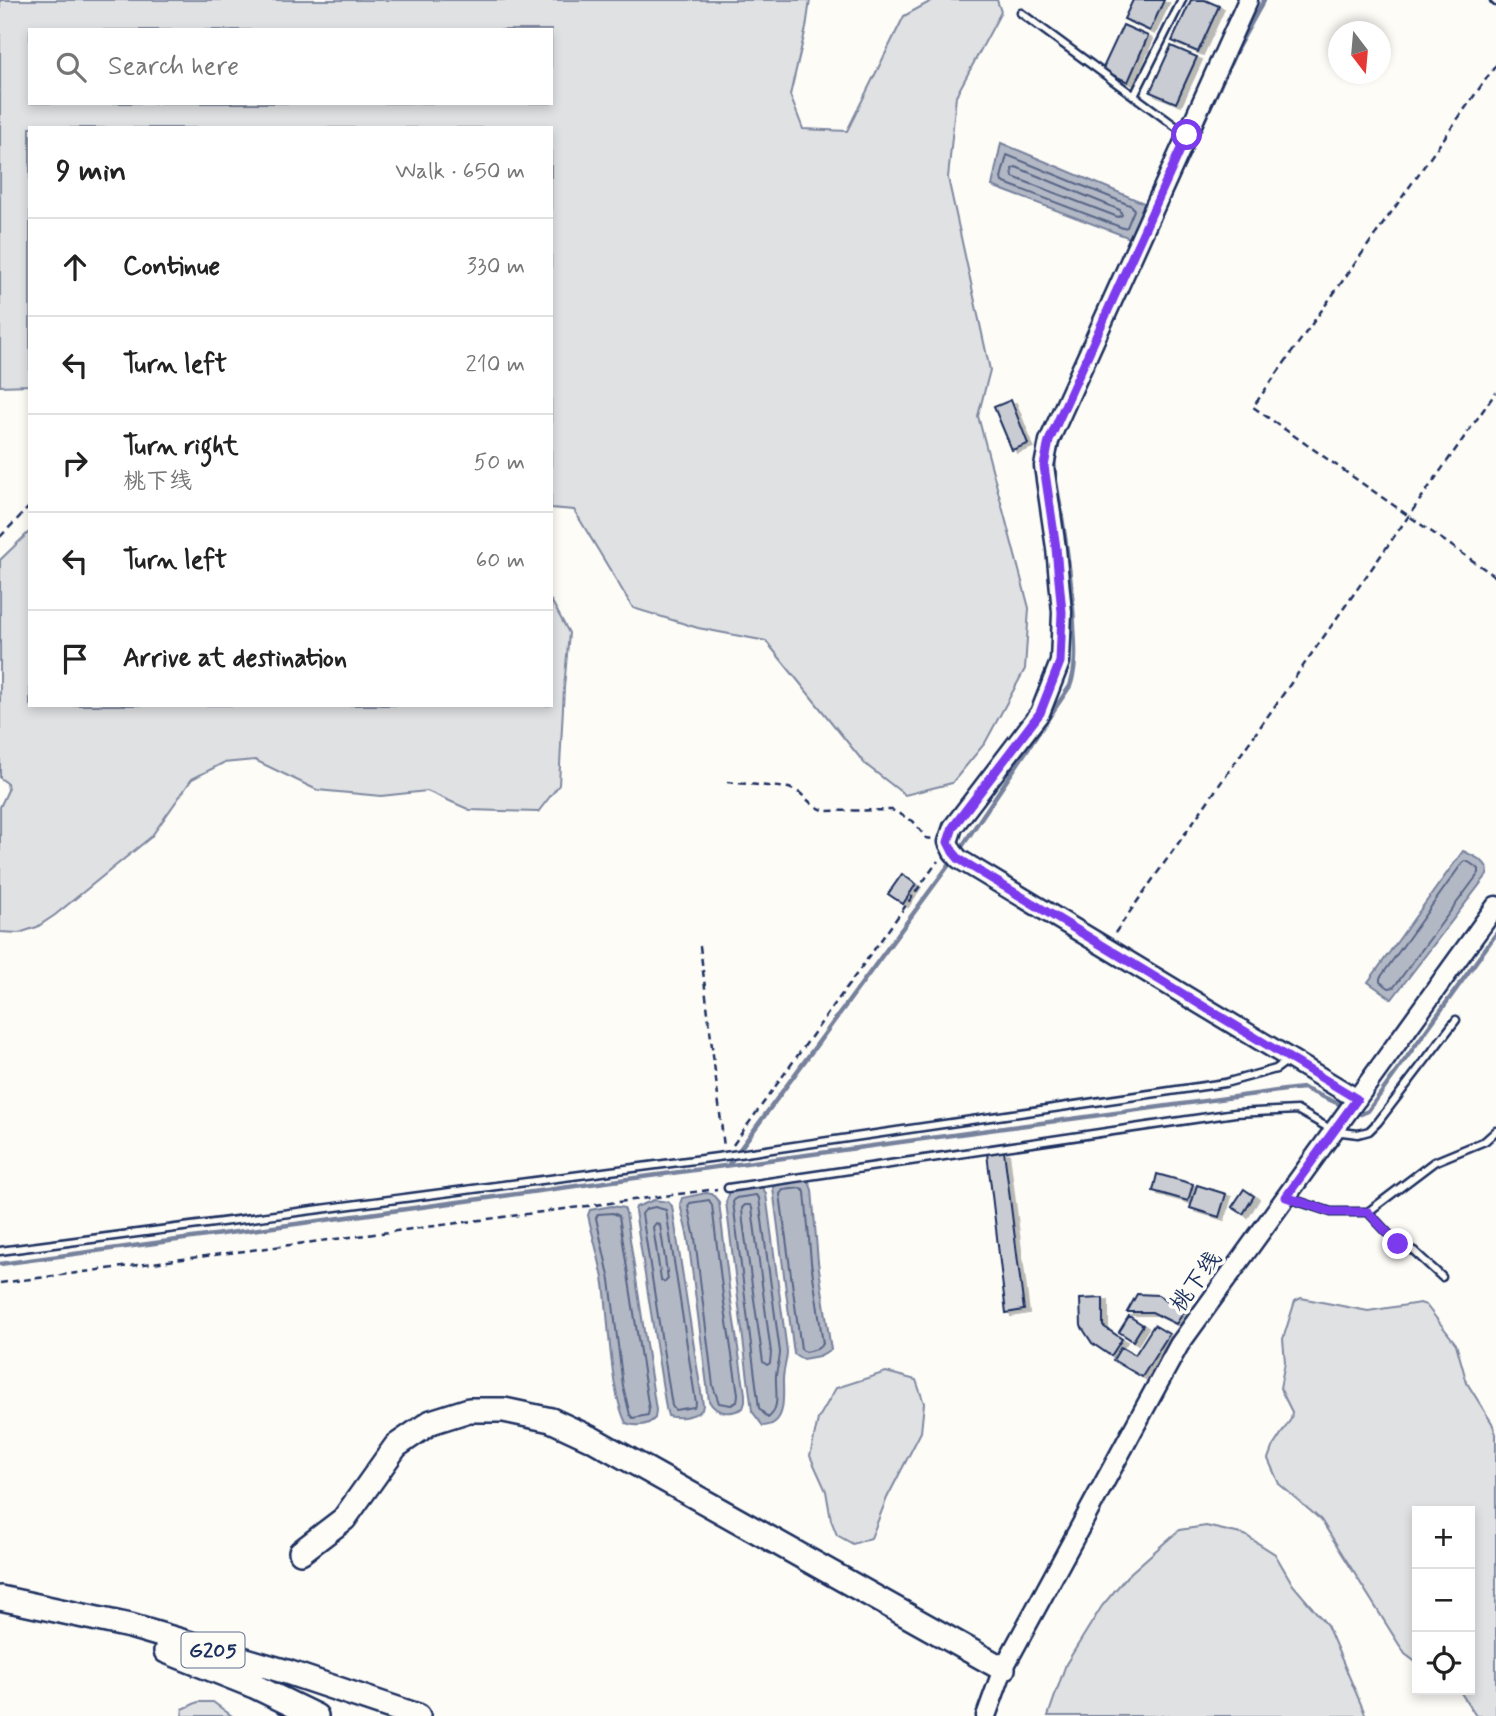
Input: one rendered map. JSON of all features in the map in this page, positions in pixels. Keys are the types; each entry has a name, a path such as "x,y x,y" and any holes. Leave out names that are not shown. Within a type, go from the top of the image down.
{"highway":[{"path":"301,1552 344,1519 396,1446 431,1422 469,1410 504,1410 551,1420 594,1440 1003,1669"},
{"path":"1,1599 194,1661 306,1709 316,1716"},
{"name":"G205","path":"1,1599 130,1626 287,1672 418,1716"}],"street":[{"path":"1248,0 1049,441 1044,466 1062,612 1060,662 1054,681 1040,713 953,827 948,842 959,859 1357,1099"},
{"name":"桃下线","path":"986,1716 1003,1669 1179,1345 1496,905"}],"lane":[{"path":"1134,96 1182,0"},
{"path":"1021,13 1187,135"},
{"path":"729,1188 1236,1113 1297,1110 1334,1131 1357,1134 1369,1130 1378,1122 1456,1020"},
{"path":"0,1251 724,1156 1225,1083 1276,1069 1290,1059"},
{"path":"1286,1197 1331,1212 1368,1212 1434,1162 1485,1141 1496,1131"},
{"path":"1368,1212 1398,1244 1414,1251 1442,1277"}],"path":[{"path":"1496,65 1253,407 1496,577"},
{"path":"1105,947 1496,392"},
{"path":"0,537 28,508"},
{"path":"724,1156 942,857 948,842 926,838 913,821 892,810 825,811 789,788 727,782"},
{"path":"700,946 724,1156"},
{"path":"0,1283 729,1188"}],"shaded area":[{"path":"0,0 810,0 790,95 803,129 847,131 904,16 933,0 997,0 1001,12 956,96 948,178 990,370 978,416 1029,608 1025,669 985,743 952,783 905,795 865,764 766,641 698,628 633,608 574,510 553,508 553,126 28,126 28,385 0,386"},
{"path":"28,533 28,707 553,707 553,604 569,633 559,785 538,812 470,810 427,791 381,796 317,790 255,760 223,763 192,779 151,837 55,915 37,927 19,933 0,932 0,807 8,790 7,783 0,778 0,560"},
{"path":"1301,1298 1368,1311 1420,1303 1426,1305 1456,1344 1467,1383 1496,1434 1496,1716 1476,1716 1462,1695 1475,1695 1475,1506 1412,1506 1412,1659 1405,1654 1321,1520 1279,1484 1268,1459 1291,1419 1292,1412 1280,1388 1285,1362 1283,1339 1295,1301"},
{"path":"886,1372 916,1380 924,1403 921,1432 887,1498 871,1538 853,1544 837,1535 831,1520 826,1491 810,1456 818,1419 836,1388"},
{"path":"1206,1526 1245,1535 1275,1554 1293,1585 1327,1625 1366,1716 1048,1716 1066,1664 1102,1606 1127,1576 1179,1530"},
{"path":"198,1702 213,1702 232,1716 182,1716 183,1709"}],"water":[{"path":"1001,143 1144,203 1130,238 992,186"},
{"path":"1463,851 1484,863 1488,870 1487,875 1392,999 1368,982"},
{"path":"805,1180 809,1182 812,1190 818,1262 831,1350 803,1359 794,1354 773,1188 778,1184"},
{"path":"763,1188 766,1194 787,1351 782,1409 776,1421 763,1426 752,1411 726,1202 730,1192"},
{"path":"712,1194 719,1202 745,1394 743,1408 733,1412 719,1411 709,1401 688,1238 680,1204 682,1198"},
{"path":"654,1200 668,1202 672,1206 703,1405 702,1410 685,1417 668,1416 666,1408 635,1211 636,1207"},
{"path":"612,1206 624,1208 626,1213 656,1410 655,1418 641,1425 626,1423 621,1409 613,1375 601,1266 588,1215 590,1210"}],"building":[{"path":"1133,0 1164,0 1150,31 1124,19"},
{"path":"1191,0 1205,0 1219,6 1198,52 1172,41"},
{"path":"1123,25 1148,36 1128,82 1102,70"},
{"path":"1171,46 1197,57 1176,103 1150,92"},
{"path":"1011,400 1028,444 1012,450 994,407"},
{"path":"902,874 916,884 903,904 888,894"},
{"path":"1004,1151 1024,1310 1006,1313 987,1153"},
{"path":"1157,1174 1193,1184 1188,1201 1153,1191"},
{"path":"1197,1185 1226,1194 1219,1217 1190,1208"},
{"path":"1244,1189 1254,1196 1243,1214 1232,1207"},
{"path":"1137,1294 1158,1295 1184,1312 1176,1324 1152,1312 1127,1312"},
{"path":"1103,1298 1103,1326 1122,1339 1111,1356 1092,1343 1081,1326 1080,1299"},
{"path":"1129,1316 1143,1325 1133,1341 1119,1332"},
{"path":"1154,1325 1169,1334 1142,1377 1113,1360 1121,1347 1135,1355"}],"waterway":[{"path":"1161,214 1237,49 1264,0"},
{"path":"959,851 1070,686 1072,679 1075,649 1071,589 1054,458 1061,435"},
{"path":"729,1164 954,858"},
{"path":"1354,1110 1361,1114 1368,1111 1496,934"},
{"path":"0,1264 1285,1090 1303,1088 1346,1107"}],"route":[{"path":"1187,135 1049,441 1044,466 1062,612 1060,662 1054,681 1040,713 953,827 948,842 959,859 1357,1099 1286,1197 1331,1212 1368,1212 1398,1244"}]}
